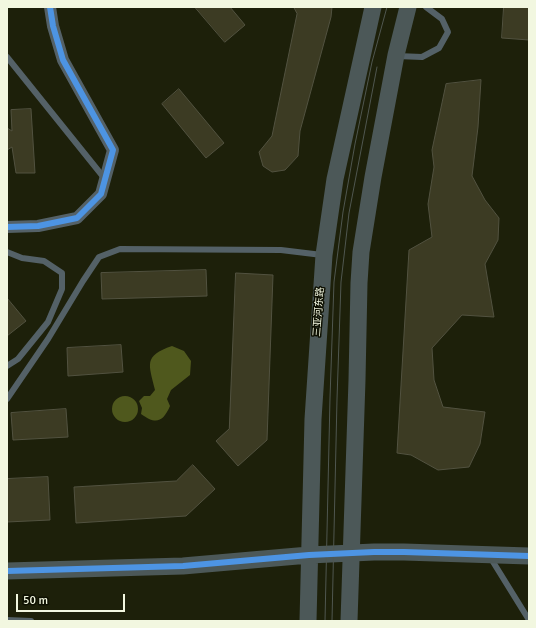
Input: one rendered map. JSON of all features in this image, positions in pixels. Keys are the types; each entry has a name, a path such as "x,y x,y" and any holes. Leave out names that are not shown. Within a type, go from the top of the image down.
{"main road":[{"name":"三亚河东路","path":"308,621 313,419 324,255 335,179 373,7"},
{"path":"349,621 359,283 361,260 373,177 396,56 408,7"},
{"path":"7,571 176,566 351,553 404,552 529,556"}],"street":[{"path":"7,227 38,226 77,218 101,194 113,150 63,60 53,26 50,7"}],"lane":[{"path":"396,56 422,57 439,48 448,32 442,19 426,7"},
{"path":"7,57 106,179"},
{"path":"7,399 48,340 99,257 120,249 281,250 324,255"},
{"path":"7,252 22,258 44,261 62,272 62,289 48,322 18,359 7,366"},
{"path":"488,554 529,620"},
{"path":"7,620 31,621"}],"shaded area":[{"path":"172,346 184,351 191,361 190,375 171,390 167,399 170,406 165,416 155,421 151,420 141,414 142,408 139,401 144,396 150,396 155,390 150,362 156,353"},
{"path":"125,396 134,400 138,409 134,418 125,422 116,418 112,409 116,400"}],"building":[{"path":"195,7 230,7 245,25 225,42"},
{"path":"294,7 332,7 331,17 300,131 298,156 285,170 272,172 263,166 259,152 272,136 297,14"},
{"path":"504,7 529,7 529,40 502,38"},
{"path":"481,80 478,127 472,176 485,200 499,218 498,240 485,264 494,317 462,315 432,348 434,380 443,407 485,412 480,444 469,467 438,470 411,455 397,453 409,250 432,237 428,204 434,167 432,150 446,84"},
{"path":"179,89 224,143 206,158 162,104"},
{"path":"31,109 35,173 16,173 12,147 7,150 7,128 12,131 11,110"},
{"path":"206,270 207,296 102,299 101,273"},
{"path":"236,273 273,275 267,440 238,466 216,441 229,429"},
{"path":"7,298 26,321 7,336"},
{"path":"121,345 123,372 68,376 67,348"},
{"path":"66,409 68,437 13,440 11,413"},
{"path":"193,465 215,489 186,516 76,523 74,487 176,481"},
{"path":"48,477 50,520 7,522 7,479"}],"tram line":[{"path":"325,621 334,282 343,212 355,144 372,62 387,7"},
{"path":"332,621 341,282 349,213 377,67"}],"cycle path":[{"path":"7,227 38,226 77,218 101,194 113,150 63,60 53,26 50,7"},
{"path":"7,571 183,566 309,555 374,552 529,556"}]}
